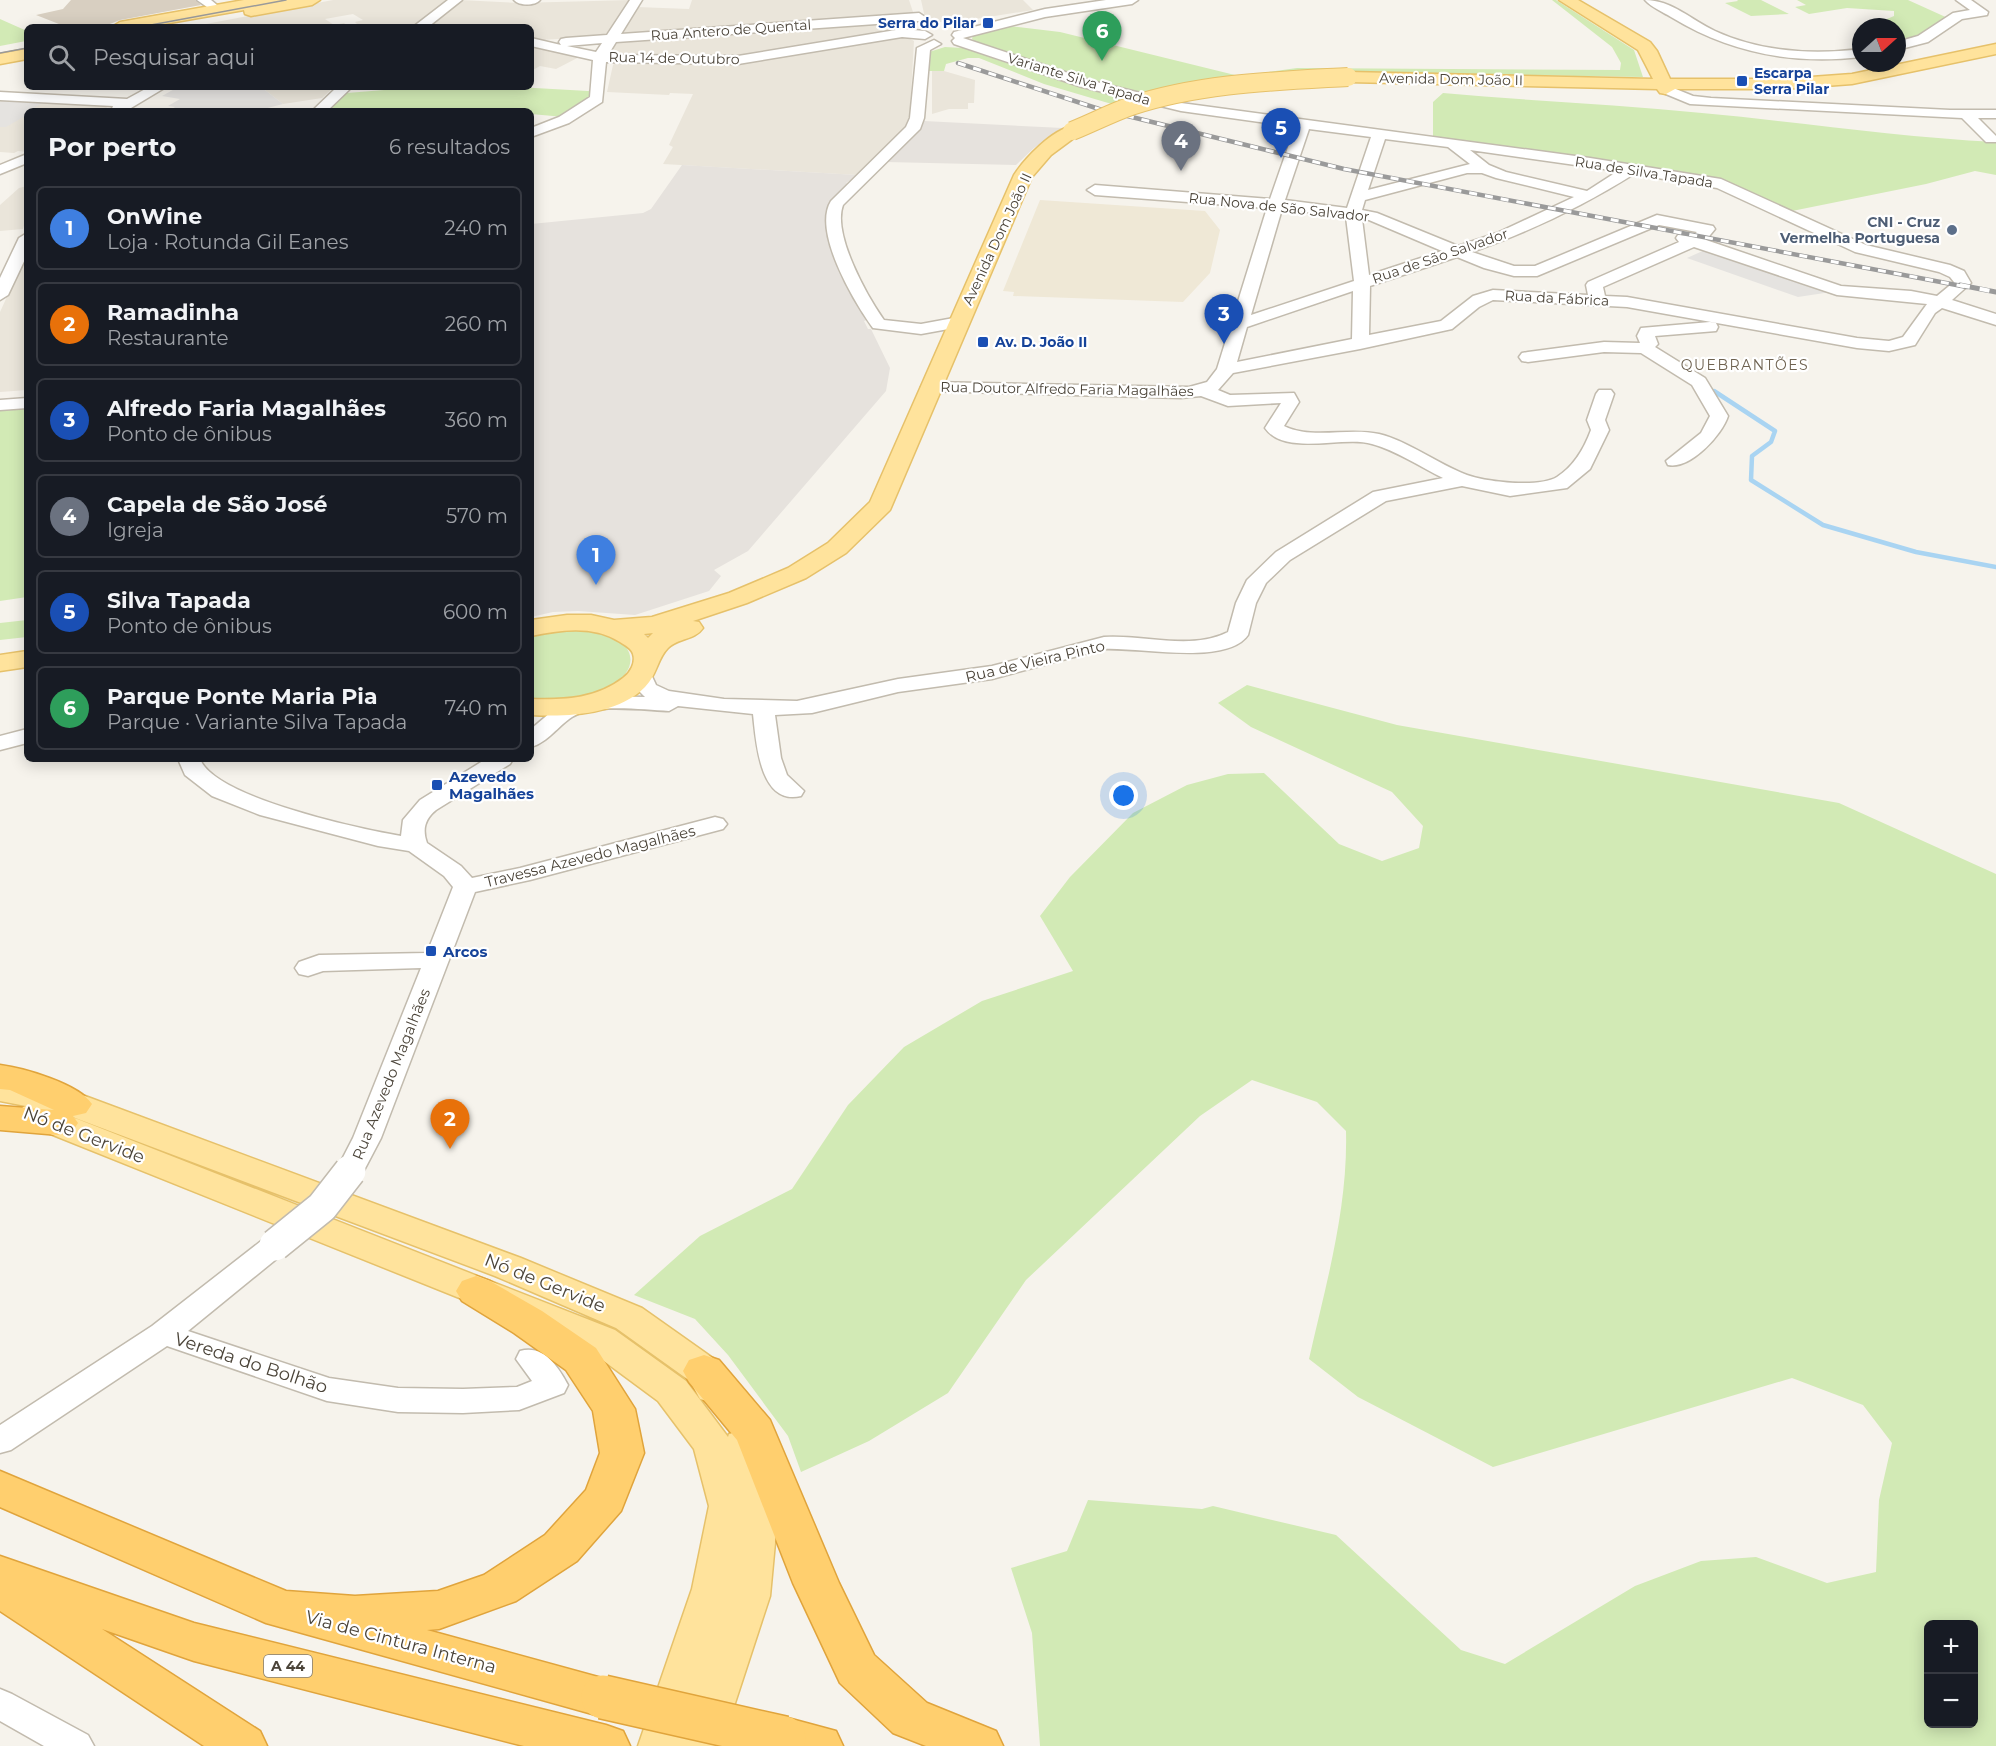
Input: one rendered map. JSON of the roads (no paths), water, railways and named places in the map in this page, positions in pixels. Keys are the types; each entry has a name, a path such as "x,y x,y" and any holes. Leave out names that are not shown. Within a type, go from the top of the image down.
{"highway":[{"path":"0,1077 17,1080 66,1113"},
{"path":"0,1118 66,1113"},
{"path":"282,1610 355,1615 439,1610 500,1588 561,1548 605,1499 622,1453 614,1409 581,1359 528,1322 476,1291"},
{"path":"704,1371 755,1432 816,1583 857,1669 910,1718 979,1746"},
{"name":"Via de Cintura Interna","path":"0,1488 282,1610 603,1697 801,1742"},
{"name":"A 44","path":"0,1574 194,1642 594,1743"},
{"path":"0,1587 243,1746"}],"main road":[{"path":"140,24 271,0"},
{"path":"188,24 312,0"},
{"path":"1567,0 1644,46 1665,86"},
{"path":"0,49 24,45"},
{"path":"1665,86 1784,84 1852,79 1996,48"},
{"path":"0,59 24,55"},
{"path":"1665,86 1784,89 1844,85 1907,75 1996,55"},
{"name":"Avenida Dom João II","path":"534,707 557,708 588,704 622,691 663,638 751,607 812,581 856,553 901,508 940,387 948,347 1023,175 1046,151 1078,132 1143,110 1209,95 1277,85 1349,80 1665,86"},
{"name":"Avenida Dom João II","path":"615,628 655,625 738,598 797,573 837,548 881,505 940,387 1038,176 1078,132"},
{"path":"534,627 553,623 578,622 615,628 636,639 644,665"},
{"path":"0,649 24,646"},
{"path":"0,663 24,659"},
{"name":"Nó de Gervide","path":"0,1090 508,1267 629,1318 704,1371 741,1436 759,1500 749,1596 699,1746"},
{"name":"Nó de Gervide","path":"0,1106 66,1113 476,1291 602,1340 672,1391 712,1445 729,1506 713,1589 660,1746"}],"street":[{"path":"203,0 217,10"},
{"path":"424,24 456,0"},
{"path":"520,0 534,0"},
{"path":"534,132 564,120 597,99 600,57 636,0"},
{"path":"1033,0 1045,13"},
{"name":"Rua 14 de Outubro","path":"537,43 609,59 746,60 902,33 959,38 1045,13 1132,0"},
{"path":"1651,0 1719,38 1752,48 1784,53 1852,53"},
{"path":"1906,44 1916,41 1958,16 1982,12 1962,0"},
{"name":"Rua Antero de Quental","path":"537,43 918,11 922,29 935,35"},
{"path":"935,35 924,48 917,118 913,129 836,204 832,216 833,230 843,258 876,320 886,327 921,329 959,322"},
{"name":"Variante Silva Tapada","path":"959,38 1118,94 1181,107 1379,135"},
{"path":"1665,86 1690,100 1711,102 1966,114 1996,112"},
{"path":"121,108 154,90"},
{"path":"321,108 342,90"},
{"path":"0,96 130,103"},
{"path":"1966,114 1991,139"},
{"name":"Rua Doutor Alfredo Faria Magalhães","path":"940,387 1181,393 1205,391 1217,385 1226,369 1276,204 1303,125"},
{"path":"1360,344 1362,283 1353,213 1379,135"},
{"name":"Rua de Silva Tapada","path":"1379,135 1632,169 1721,184 1861,249 1944,268 1961,277 1963,283 1960,287 1937,302"},
{"path":"1454,145 1484,168 1502,175 1589,196"},
{"path":"0,159 23,160"},
{"path":"0,170 23,160"},
{"path":"1358,197 1467,169 1484,168"},
{"name":"Rua de São Salvador","path":"1240,324 1503,236 1589,196 1632,169"},
{"name":"Rua Nova de São Salvador","path":"1095,190 1276,204 1372,216 1503,269 1537,272 1644,226 1693,241"},
{"path":"1597,299 1594,285 1693,241 1837,290 1861,294 1914,296 1996,320"},
{"path":"0,250 24,244"},
{"path":"0,295 24,247"},
{"name":"Rua da Fábrica","path":"1226,369 1446,325 1482,296 1493,295 1627,302 1857,343 1898,345"},
{"path":"1898,345 1909,341 1937,302"},
{"path":"1645,348 1648,344 1647,332 1727,326 1738,322"},
{"path":"921,329 932,334 948,347"},
{"path":"1898,345 1920,358"},
{"path":"1528,357 1604,347 1645,348 1699,381 1719,416 1711,435 1675,461"},
{"path":"1205,391 1228,401 1288,397 1290,402 1274,428 1292,437 1357,436 1377,439 1462,480"},
{"path":"0,395 24,393"},
{"name":"Rua de Vieira Pinto","path":"588,704 693,702 795,708 913,682 968,678 1105,643 1144,642 1214,646 1228,642 1238,635 1246,603 1257,580 1284,556 1380,496 1462,480 1510,490 1560,484 1582,465 1597,439 1600,430 1596,420 1605,394"},
{"path":"0,405 24,403"},
{"name":"Rua de Vieira Pinto","path":"644,665 644,687 653,694 693,702"},
{"path":"539,734 565,712 588,704"},
{"path":"763,706 773,768 777,777 793,791"},
{"path":"534,710 543,717 539,734"},
{"path":"0,743 24,737"},
{"path":"190,762 193,770 220,791 268,810 378,839 415,845 425,854 455,872 462,879 465,887"},
{"path":"415,845 412,833 414,823 423,809 497,762"},
{"name":"Travessa Azevedo Magalhães","path":"465,887 522,875 715,824"},
{"name":"Rua Azevedo Magalhães","path":"1,1440 163,1334 322,1207 350,1171 364,1146 465,887"},
{"path":"308,968 319,963 438,960"},
{"name":"Vereda do Bolhão","path":"163,1334 241,1358 327,1389 398,1400 463,1401 519,1398 554,1385 531,1359"},
{"path":"0,1704 76,1746"}],"waterway":[{"path":"1714,391 1775,431 1771,442 1752,456 1751,480 1823,525 1916,552 1996,567"}],"tram line":[{"path":"156,24 286,0"},
{"path":"0,53 24,49"}],"railway":[{"path":"958,63 1099,109 1344,169 1967,287"},
{"path":"1960,285 1996,292"}],"place":[{"name":"Serra do Pilar","path":"988,23"},
{"name":"Parque Ponte Maria Pia","path":"1102,61"},
{"name":"Escarpa Serra Pilar","path":"1742,81"},
{"name":"Silva Tapada","path":"1281,158"},
{"name":"Capela de São José","path":"1181,171"},
{"name":"CNI - Cruz Vermelha Portuguesa","path":"1952,230"},
{"name":"Av. D. João II","path":"983,342"},
{"name":"Alfredo Faria Magalhães","path":"1224,344"},
{"name":"OnWine","path":"596,585"},
{"name":"Azevedo Magalhães","path":"437,785"},
{"name":"Arcos","path":"431,951"},
{"name":"Ramadinha","path":"450,1149"}],"district":[{"name":"QUEBRANTÕES","path":"1745,365"}]}
